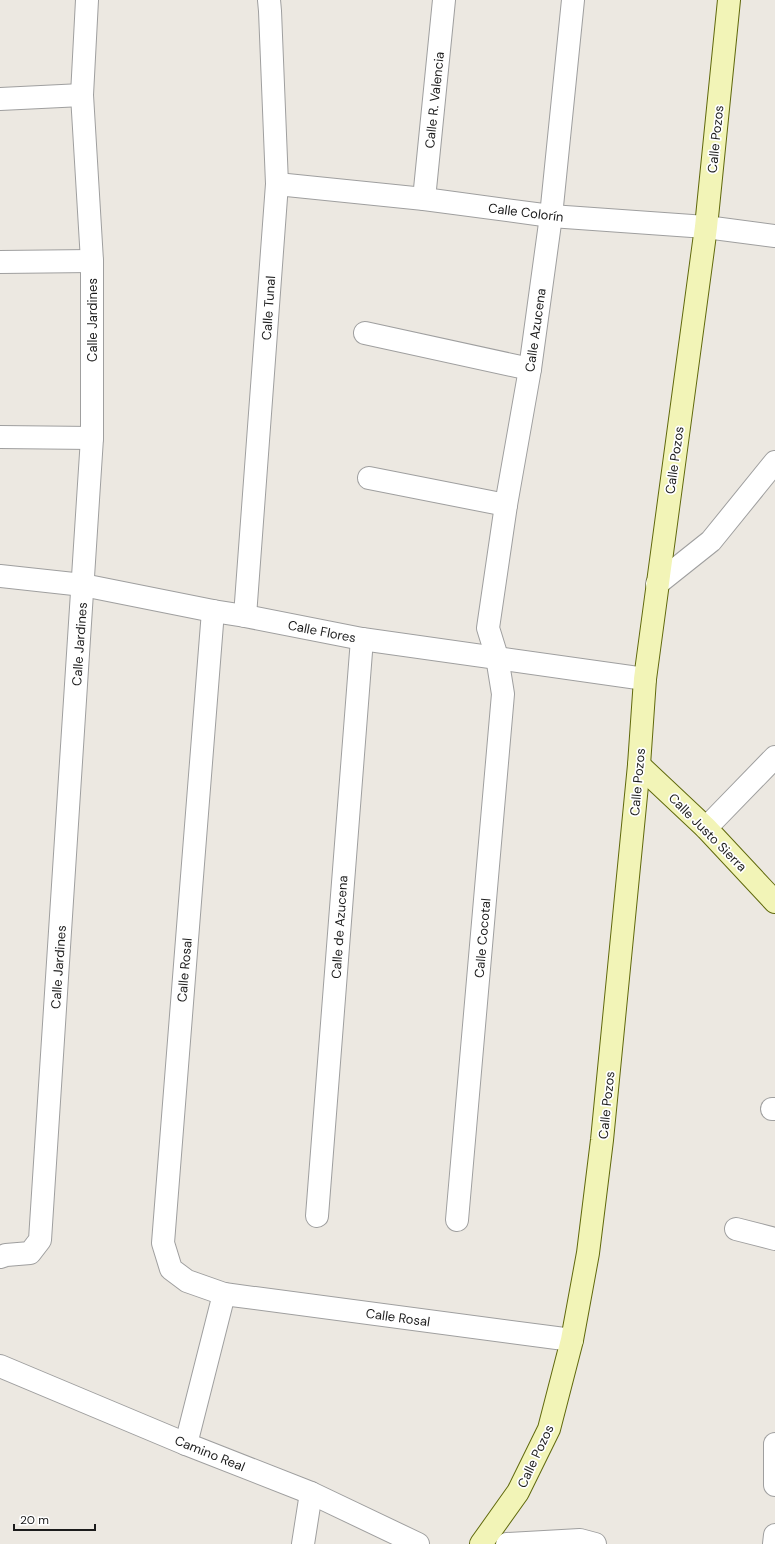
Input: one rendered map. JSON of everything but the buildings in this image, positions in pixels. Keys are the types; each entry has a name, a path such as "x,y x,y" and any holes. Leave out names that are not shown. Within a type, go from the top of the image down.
{"street":[{"name":"Calle Jardines","path":"0,1257 30,1253 40,1240 92,438 92,261 82,95 87,0"},
{"name":"Calle Tunal","path":"246,616 277,184 269,0"},
{"name":"Calle R. Valencia","path":"424,199 444,0"},
{"name":"Calle Azucena","path":"497,657 488,628 506,505 530,369 551,216 573,0"},
{"name":"Calle Pozos","path":"481,1544 518,1492 549,1430 572,1340 588,1253 602,1140 639,764 645,678 706,227 729,0"},
{"path":"0,99 82,95"},
{"name":"Calle Colorín","path":"277,184 424,199 551,216 706,227 775,236"},
{"path":"0,262 92,261"},
{"path":"365,332 530,369"},
{"path":"0,437 92,438"},
{"path":"657,584 711,541 775,462"},
{"path":"369,478 506,505"},
{"name":"Calle Flores","path":"0,576 83,584 213,611 362,639 645,678"},
{"name":"Calle Rosal","path":"213,611 163,1244 171,1269 187,1281 224,1294 572,1340"},
{"name":"Calle de Azucena","path":"317,1216 362,639"},
{"name":"Calle Cocotal","path":"457,1220 503,694 497,657"},
{"path":"706,828 775,757"},
{"name":"Calle Justo Sierra","path":"639,764 706,828 775,902"},
{"path":"736,1229 775,1239"},
{"path":"186,1444 224,1294"},
{"name":"Camino Real","path":"0,1366 186,1444 310,1493 418,1544"},
{"path":"775,1444 775,1485"},
{"path":"303,1544 310,1493"},
{"path":"774,1544 775,1535"},
{"path":"506,1544 580,1540 595,1543"}]}
